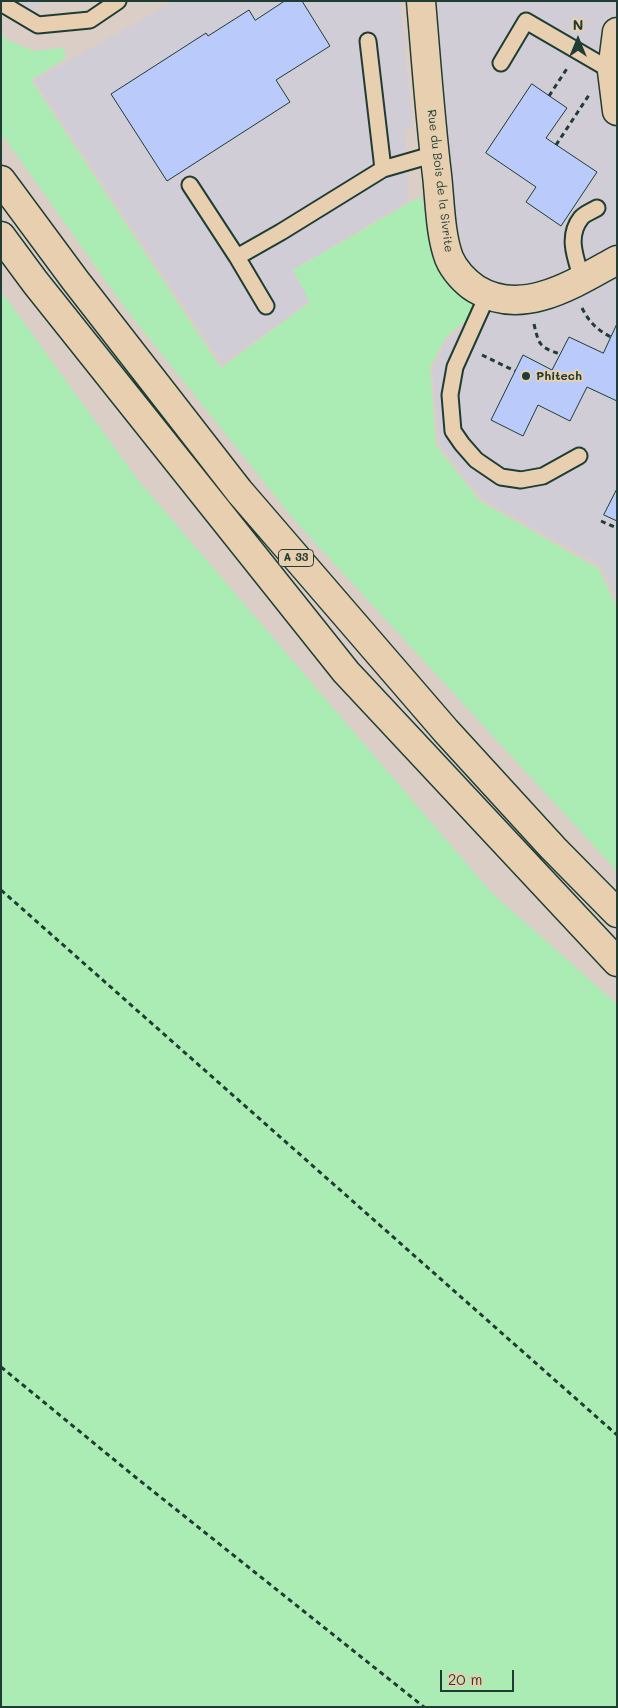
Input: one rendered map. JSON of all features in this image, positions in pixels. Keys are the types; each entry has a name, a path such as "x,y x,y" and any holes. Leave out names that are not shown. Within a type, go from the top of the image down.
{"main road":[{"name":"Rue du Bois de la Sivrite","path":"421,1 442,221 449,258 457,272 470,286 487,296 510,301 546,295 576,282 617,260"},
{"path":"616,104 610,70 617,32"},
{"name":"A 33","path":"1,180 81,288 239,492 446,730 553,848 617,913"},
{"name":"A 33","path":"1,236 34,282 346,672 617,962"}],"lane":[{"path":"1,4 38,25 90,20 118,1"},
{"path":"501,63 526,21 610,70"},
{"path":"368,41 383,169"},
{"path":"237,257 383,169 435,154"},
{"path":"190,185 237,257 266,306"},
{"path":"576,282 573,231 582,217 597,208"},
{"path":"487,296 455,366 450,395 453,431 476,460 501,477 521,480 543,476 579,456"}],"path":[{"path":"549,96 578,51"},
{"path":"556,145 610,70"},
{"path":"576,282 587,319 598,331 610,337"},
{"path":"529,299 538,342 546,349 560,354"},
{"path":"464,346 515,371"},
{"path":"601,521 617,528"},
{"path":"1,890 617,1435"},
{"path":"1,1366 134,1476 424,1707"}],"shaded area":[{"path":"20,1 45,1 28,12"},
{"path":"175,1 400,1 413,129 404,130 408,201 292,270 310,301 222,364 34,80"},
{"path":"436,1 617,1 617,598 601,566 484,500 440,446 432,369 447,340 498,301 474,278 462,246 443,159 432,13"}],"green space":[{"path":"1,32 7,40 33,51 64,48 66,58 31,80 221,368 310,302 293,270 421,196 429,235 477,300 472,315 446,337 430,367 436,445 480,501 599,569 617,608 617,871 296,522 125,308 1,133"},
{"path":"1,291 138,480 491,892 617,1004 617,1707 1,1707"}],"building":[{"path":"285,1 302,1 330,46 276,80 290,102 167,181 111,94 206,33 208,36 249,10 255,20"},
{"path":"532,84 567,108 546,138 597,172 561,226 526,202 536,187 486,153"},
{"path":"617,324 617,401 587,387 570,421 538,405 523,436 491,420 523,355 552,370 569,337 603,353"},
{"path":"617,489 617,521 604,515"}],"place":[{"name":"Phitech","path":"526,376"}]}
